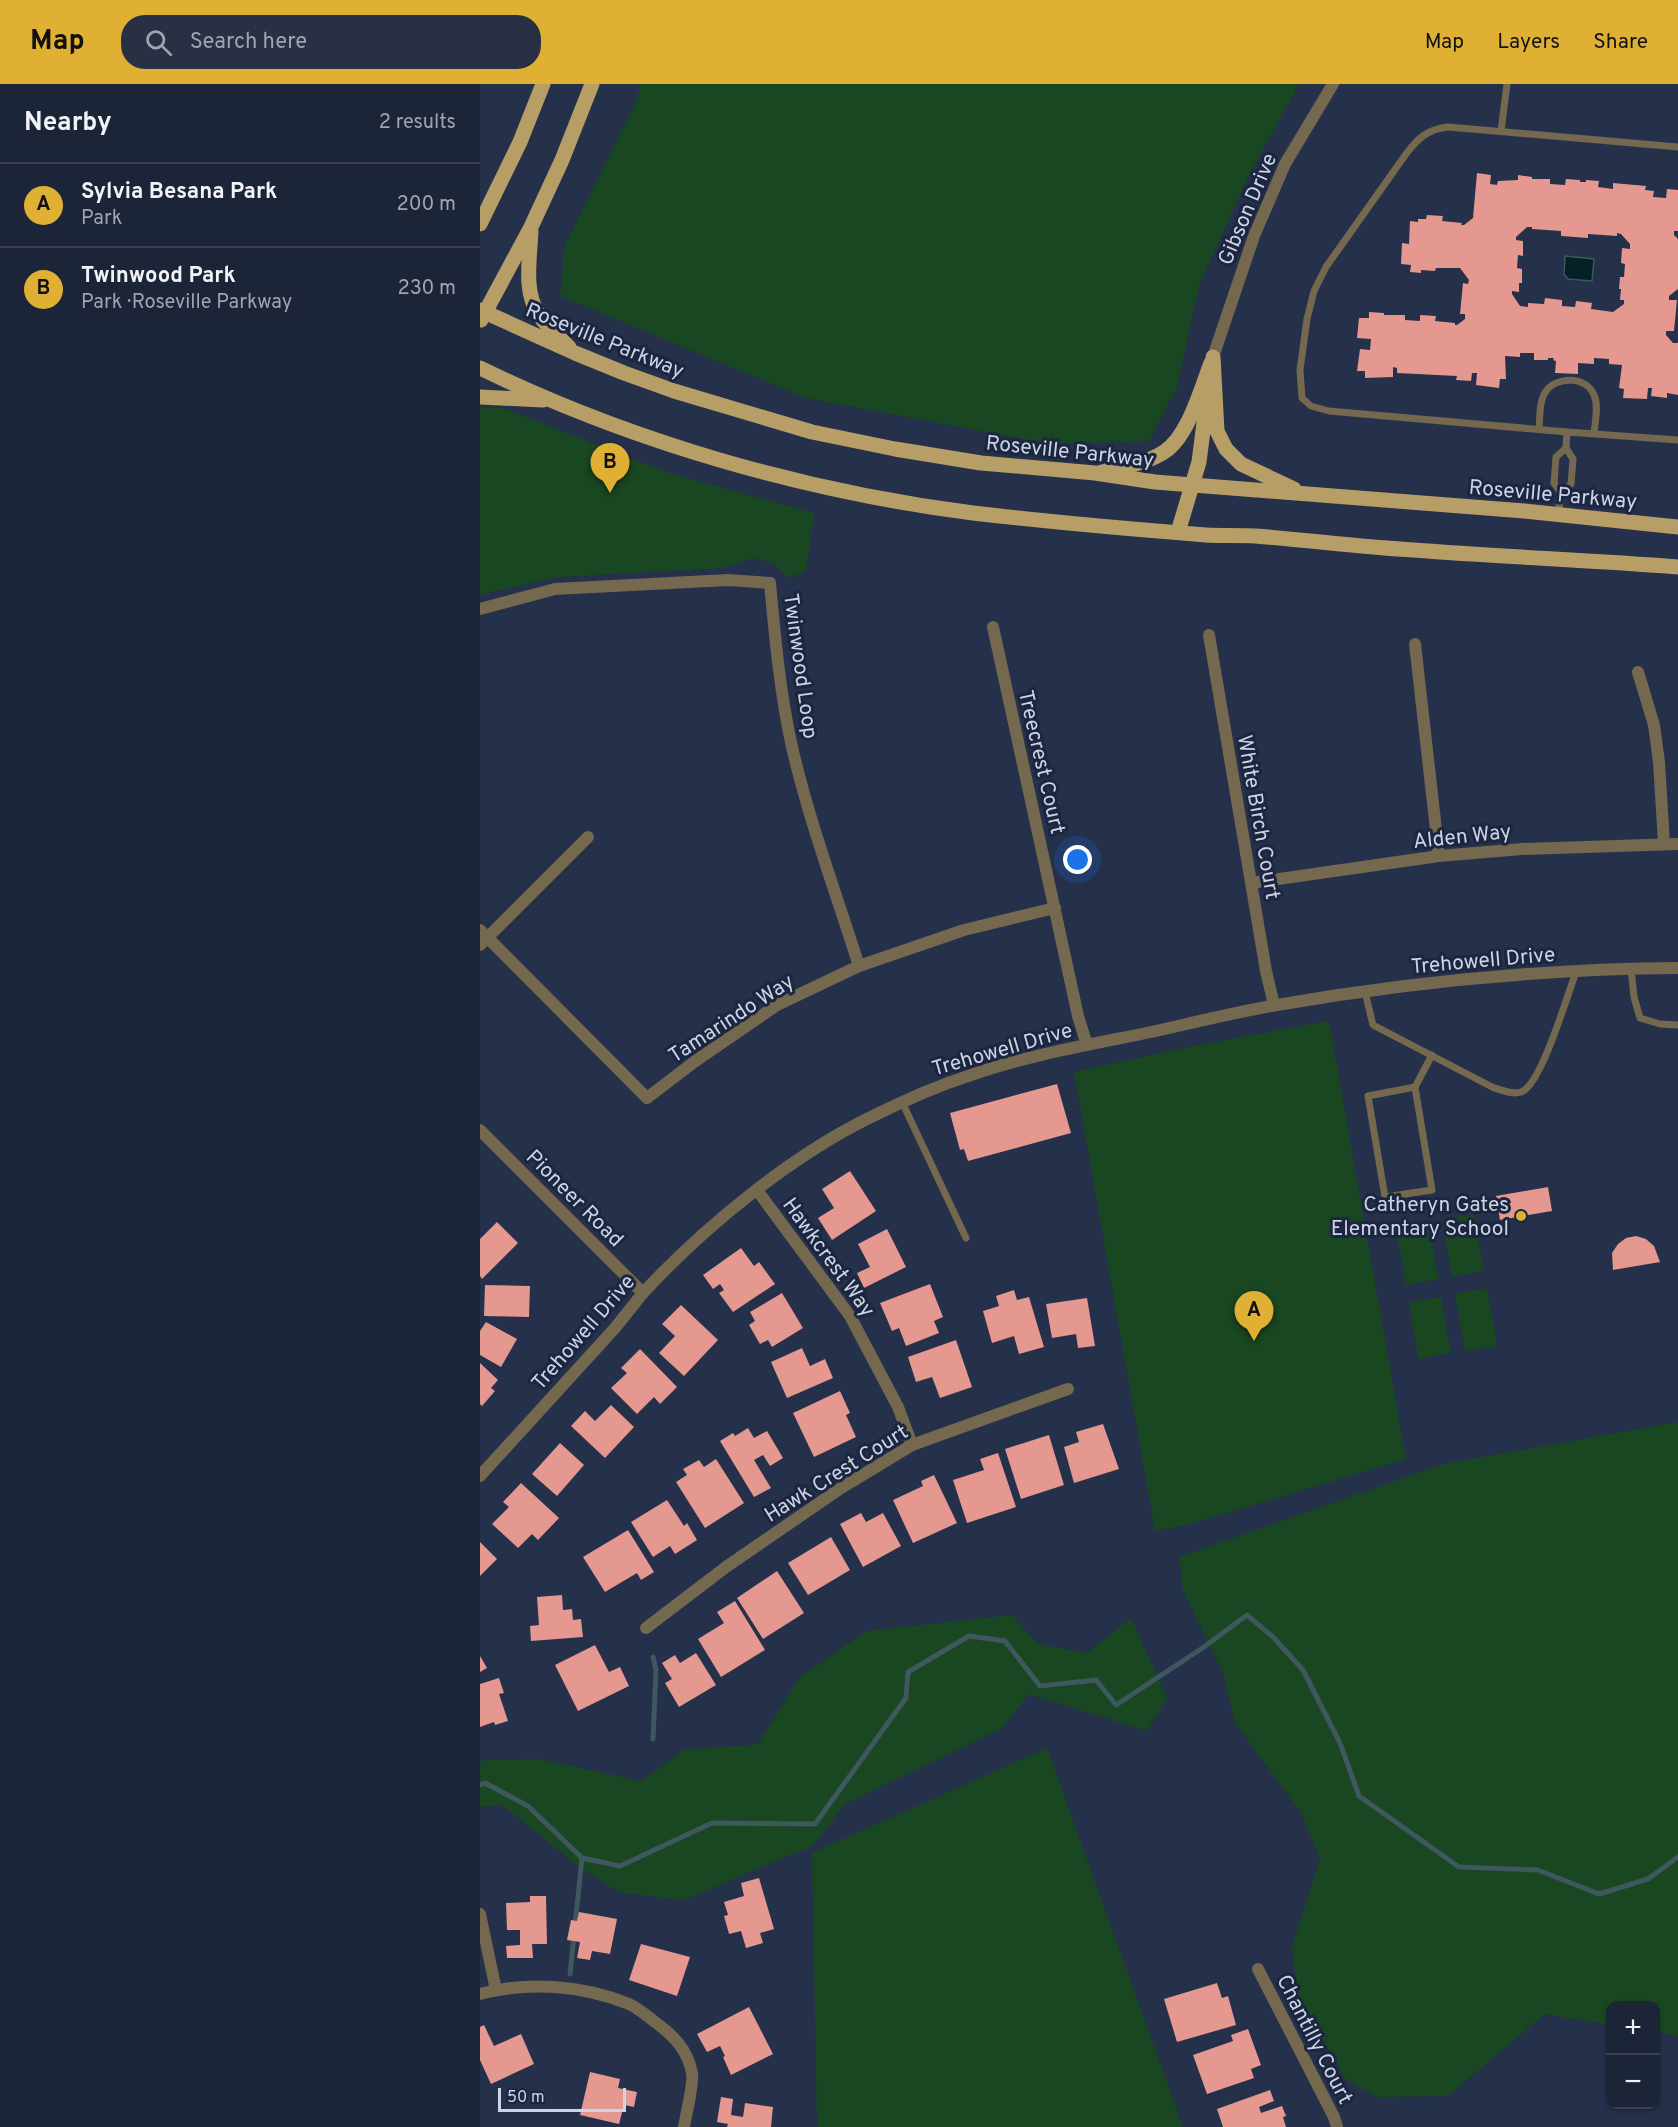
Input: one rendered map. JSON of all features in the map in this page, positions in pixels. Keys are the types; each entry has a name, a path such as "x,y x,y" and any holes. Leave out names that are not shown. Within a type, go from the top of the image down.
{"main road":[{"path":"480,224 485,208 520,142 543,84"},
{"path":"482,315 531,227 562,160 592,84"},
{"path":"531,227 529,287 532,300 539,315 575,353"},
{"name":"Roseville Parkway","path":"482,315 674,391 812,432 981,463 1095,473 1192,486 1303,493 1678,527"},
{"path":"1095,473 1153,458 1167,451 1183,430 1213,357"},
{"path":"1178,532 1201,446 1213,357"},
{"path":"1213,357 1216,431 1226,449 1240,464 1303,493"},
{"path":"480,368 555,400 660,440 738,464 827,487 970,512 1178,532 1507,557 1678,567"},
{"path":"480,397 555,400"}],"street":[{"name":"Gibson Drive","path":"1213,357 1254,236 1285,164 1332,84"},
{"name":"Twinwood Loop","path":"480,609 555,589 728,580 770,583 776,653 792,747 816,833 859,966"},
{"name":"Treecrest Court","path":"993,627 1078,1016 1087,1045"},
{"name":"White Birch Court","path":"1209,635 1266,971 1274,1005"},
{"path":"1415,644 1439,856"},
{"path":"1638,672 1654,725 1659,762 1664,843"},
{"path":"483,938 588,837"},
{"name":"Alden Way","path":"1251,884 1439,856 1522,849 1678,844"},
{"name":"Tamarindo Way","path":"483,938 647,1098 694,1062 777,1005 859,966 964,930 1055,908"},
{"name":"Trehowell Drive","path":"480,1476 615,1328 668,1266 725,1215 832,1138 902,1102 972,1074 1023,1059 1274,1005 1504,976 1678,968"},
{"name":"Pioneer Road","path":"480,1130 644,1293"},
{"name":"Hawkcrest Way","path":"757,1190 850,1316 898,1407 912,1445"},
{"name":"Hawk Crest Court","path":"646,1628 841,1488 912,1445 1068,1389"},
{"path":"480,1914 496,1990"},
{"name":"Chantilly Court","path":"1258,1970 1334,2117 1337,2127"},
{"path":"480,1994 496,1990 547,1986 590,1991 631,2004 677,2040 684,2052 693,2074 684,2127"}],"lane":[{"path":"1501,131 1507,84"},
{"path":"1678,147 1448,127 1434,129 1419,137 1326,267 1314,291 1307,320 1300,370 1302,398 1311,406 1329,411 1678,440"},
{"path":"1539,429 1544,393 1555,382 1568,380 1580,382 1594,395 1596,404 1594,433"},
{"path":"1558,515 1561,493 1571,484 1573,459 1566,448 1567,432"},
{"path":"1561,493 1554,483 1556,457 1566,448"},
{"path":"1631,969 1634,997 1640,1018 1660,1024 1678,1025"},
{"path":"1365,992 1373,1025 1494,1088 1508,1092 1522,1092 1531,1086 1544,1062 1576,972"},
{"path":"1415,1087 1368,1096 1385,1197 1432,1190 1415,1087 1432,1055"},
{"path":"902,1102 966,1238"}],"green space":[{"path":"641,84 1299,84 1251,171 1199,285 1177,387 1149,441 1050,444 806,398 560,296 564,247 637,99"},
{"path":"480,408 503,408 666,472 814,513 806,571 788,578 773,563 752,558 723,568 559,577 480,596"},
{"path":"1329,1021 1406,1459 1194,1523 1155,1531 1074,1072 1193,1046"},
{"path":"1474,1214 1484,1271 1452,1277 1442,1220"},
{"path":"1428,1222 1438,1279 1406,1285 1396,1228"},
{"path":"1487,1288 1497,1346 1465,1351 1455,1294"},
{"path":"1441,1297 1451,1353 1418,1359 1409,1302"},
{"path":"1678,1422 1678,2036 1660,2033 1660,2001 1606,2001 1606,2024 1545,2014 1448,2096 1377,2097 1345,2079 1297,1994 1292,1947 1320,1858 1300,1811 1235,1723 1223,1673 1183,1591 1179,1557 1443,1464"},
{"path":"1012,1615 1038,1644 1087,1653 1131,1618 1167,1698 1147,1731 1029,1694 1001,1729 845,1804 814,1845 685,1900 621,1893 579,1867 502,1805 480,1807 480,1763 485,1760 539,1759 641,1781 684,1750 758,1744 800,1677 866,1631"},
{"path":"1047,1748 1183,2127 817,2127 812,1853"}],"shaded area":[{"path":"1565,256 1594,259 1592,281 1568,279 1564,274"}],"building":[{"path":"1477,173 1491,175 1490,184 1497,185 1498,181 1518,180 1518,175 1532,177 1532,179 1550,179 1550,184 1565,185 1566,179 1580,180 1580,182 1599,181 1598,187 1613,189 1613,183 1646,186 1645,190 1654,191 1653,197 1666,198 1667,189 1678,190 1678,231 1674,231 1674,235 1678,239 1678,289 1669,296 1669,300 1677,300 1674,331 1666,331 1666,335 1673,343 1678,343 1678,395 1667,393 1667,398 1651,396 1652,388 1648,388 1647,399 1623,398 1624,389 1619,388 1622,365 1609,364 1609,359 1594,358 1594,364 1578,363 1578,374 1555,373 1554,358 1534,360 1534,353 1520,353 1520,357 1505,356 1506,379 1500,379 1499,388 1476,385 1477,373 1472,373 1471,381 1456,380 1457,376 1397,373 1397,368 1393,367 1393,377 1365,378 1365,371 1357,371 1360,349 1370,350 1371,339 1357,338 1359,318 1369,318 1369,312 1405,315 1405,320 1420,321 1420,315 1436,316 1435,321 1455,323 1455,325 1465,319 1465,314 1460,314 1463,283 1468,284 1469,280 1460,268 1436,268 1435,271 1421,270 1421,273 1410,272 1411,265 1401,264 1402,243 1409,244 1410,221 1418,222 1418,219 1426,219 1427,215 1443,216 1442,221 1464,225 1473,218","holes":["1527,227 1532,227 1532,229 1561,231 1561,236 1588,238 1588,234 1617,236 1617,233 1621,234 1630,244 1630,249 1622,248 1621,263 1625,264 1624,277 1620,277 1619,289 1621,289 1620,300 1624,300 1624,304 1613,312 1591,309 1592,303 1576,301 1575,307 1562,306 1562,300 1545,298 1544,304 1528,303 1528,307 1520,306 1512,294 1512,291 1519,292 1519,283 1522,283 1522,269 1517,268 1518,255 1523,256 1523,241 1516,240 1516,237"]},
{"path":"1057,1084 1071,1133 968,1161 964,1149 960,1150 950,1113"},
{"path":"850,1171 876,1211 832,1240 818,1218 834,1208 822,1189"},
{"path":"1548,1187 1552,1211 1500,1220 1496,1196"},
{"path":"497,1222 518,1243 482,1279 480,1276 480,1239"},
{"path":"887,1229 906,1267 864,1288 857,1273 870,1267 858,1244"},
{"path":"1636,1236 1646,1239 1654,1246 1660,1262 1613,1270 1612,1253 1618,1244 1626,1238"},
{"path":"741,1248 754,1266 759,1262 775,1284 733,1312 719,1293 724,1290 720,1284 713,1289 703,1275"},
{"path":"930,1284 943,1317 934,1321 939,1333 906,1346 899,1328 892,1331 880,1303"},
{"path":"485,1285 530,1286 529,1317 484,1316"},
{"path":"1014,1290 1017,1300 1029,1297 1044,1347 1019,1354 1014,1336 992,1343 983,1311 999,1306 996,1296"},
{"path":"782,1293 803,1328 772,1347 768,1340 760,1344 749,1325 755,1321 750,1312"},
{"path":"1087,1298 1095,1346 1078,1348 1076,1334 1052,1338 1046,1304"},
{"path":"681,1305 718,1340 684,1376 659,1353 675,1336 662,1324"},
{"path":"486,1322 517,1339 501,1367 480,1355 480,1331"},
{"path":"956,1340 972,1387 940,1398 932,1377 916,1382 908,1357"},
{"path":"802,1348 810,1366 825,1359 833,1378 787,1398 771,1362"},
{"path":"640,1349 677,1387 660,1404 654,1397 637,1414 611,1388 627,1373 621,1368"},
{"path":"480,1363 498,1380 491,1388 495,1391 482,1406 480,1404"},
{"path":"840,1391 850,1413 846,1415 856,1437 814,1457 793,1413"},
{"path":"611,1405 634,1427 605,1458 571,1426 585,1411 595,1421"},
{"path":"1103,1424 1119,1469 1074,1483 1064,1447 1079,1442 1076,1432"},
{"path":"748,1428 754,1438 767,1431 783,1458 770,1466 763,1455 754,1460 771,1488 754,1497 720,1441"},
{"path":"1049,1435 1064,1485 1021,1499 1005,1449"},
{"path":"560,1443 584,1465 557,1496 532,1474"},
{"path":"998,1453 1016,1507 967,1523 953,1480 984,1470 980,1459"},
{"path":"716,1459 744,1503 705,1528 676,1482 687,1475 683,1469 699,1460 704,1467"},
{"path":"934,1475 957,1523 913,1543 893,1500 923,1486 921,1481"},
{"path":"521,1483 559,1518 538,1540 532,1534 518,1548 492,1524 509,1507 503,1502"},
{"path":"667,1500 684,1526 687,1523 697,1540 675,1554 670,1546 653,1557 631,1522"},
{"path":"861,1513 866,1522 883,1513 901,1546 863,1567 840,1524"},
{"path":"628,1530 654,1572 641,1580 637,1573 605,1592 583,1557"},
{"path":"831,1537 850,1570 808,1595 788,1563"},
{"path":"480,1542 497,1559 480,1576"},
{"path":"777,1571 804,1613 763,1639 737,1598"},
{"path":"562,1595 563,1610 572,1609 573,1620 581,1619 583,1637 531,1641 530,1626 539,1625 537,1597"},
{"path":"735,1601 765,1650 721,1677 698,1639 724,1623 717,1612"},
{"path":"595,1645 609,1672 620,1667 629,1686 578,1711 555,1665"},
{"path":"696,1653 716,1685 679,1707 665,1683 672,1679 662,1663 675,1655 680,1663"},
{"path":"480,1656 487,1668 480,1672"},
{"path":"499,1678 504,1693 499,1694 508,1721 495,1725 494,1722 480,1727 480,1684"},
{"path":"759,1878 774,1929 760,1933 763,1943 746,1948 741,1931 729,1934 724,1916 728,1915 724,1902 744,1896 741,1883"},
{"path":"530,1896 546,1896 547,1944 532,1944 533,1958 507,1958 506,1946 520,1945 520,1930 507,1930 506,1903 530,1902"},
{"path":"579,1912 617,1919 610,1954 592,1951 590,1960 577,1958 580,1942 567,1940 571,1920 577,1921"},
{"path":"641,1944 690,1957 677,1996 629,1980"},
{"path":"1217,1983 1222,1998 1228,1996 1236,2025 1177,2042 1164,1999"},
{"path":"749,2007 773,2054 731,2075 720,2046 707,2052 697,2034"},
{"path":"484,2025 494,2046 521,2034 534,2064 491,2084 480,2060 480,2027"},
{"path":"1248,2029 1261,2065 1251,2069 1254,2078 1207,2094 1193,2055 1233,2041 1231,2035"},
{"path":"590,2072 620,2079 618,2088 637,2092 634,2107 624,2105 619,2124 580,2115"},
{"path":"1270,2090 1274,2101 1259,2107 1261,2113 1282,2106 1286,2116 1283,2117 1286,2127 1223,2127 1217,2109"},
{"path":"721,2097 733,2099 731,2115 743,2117 745,2103 773,2107 771,2127 727,2127 728,2124 717,2122"}],"waterway":[{"path":"480,1785 485,1783 528,1806 582,1858 620,1866 712,1823 815,1824 906,1698 908,1672 969,1636 1005,1641 1040,1686 1096,1680 1116,1705 1204,1647 1247,1615 1273,1637 1303,1670 1340,1743 1359,1796 1459,1867 1538,1870 1599,1894 1648,1879 1678,1857"},
{"path":"653,1657 656,1670 653,1739"},
{"path":"570,1974 582,1858"}],"place":[{"name":"Twinwood Park","path":"610,493"},
{"name":"Catheryn Gates Elementary School","path":"1521,1216"},
{"name":"Sylvia Besana Park","path":"1254,1341"}]}
